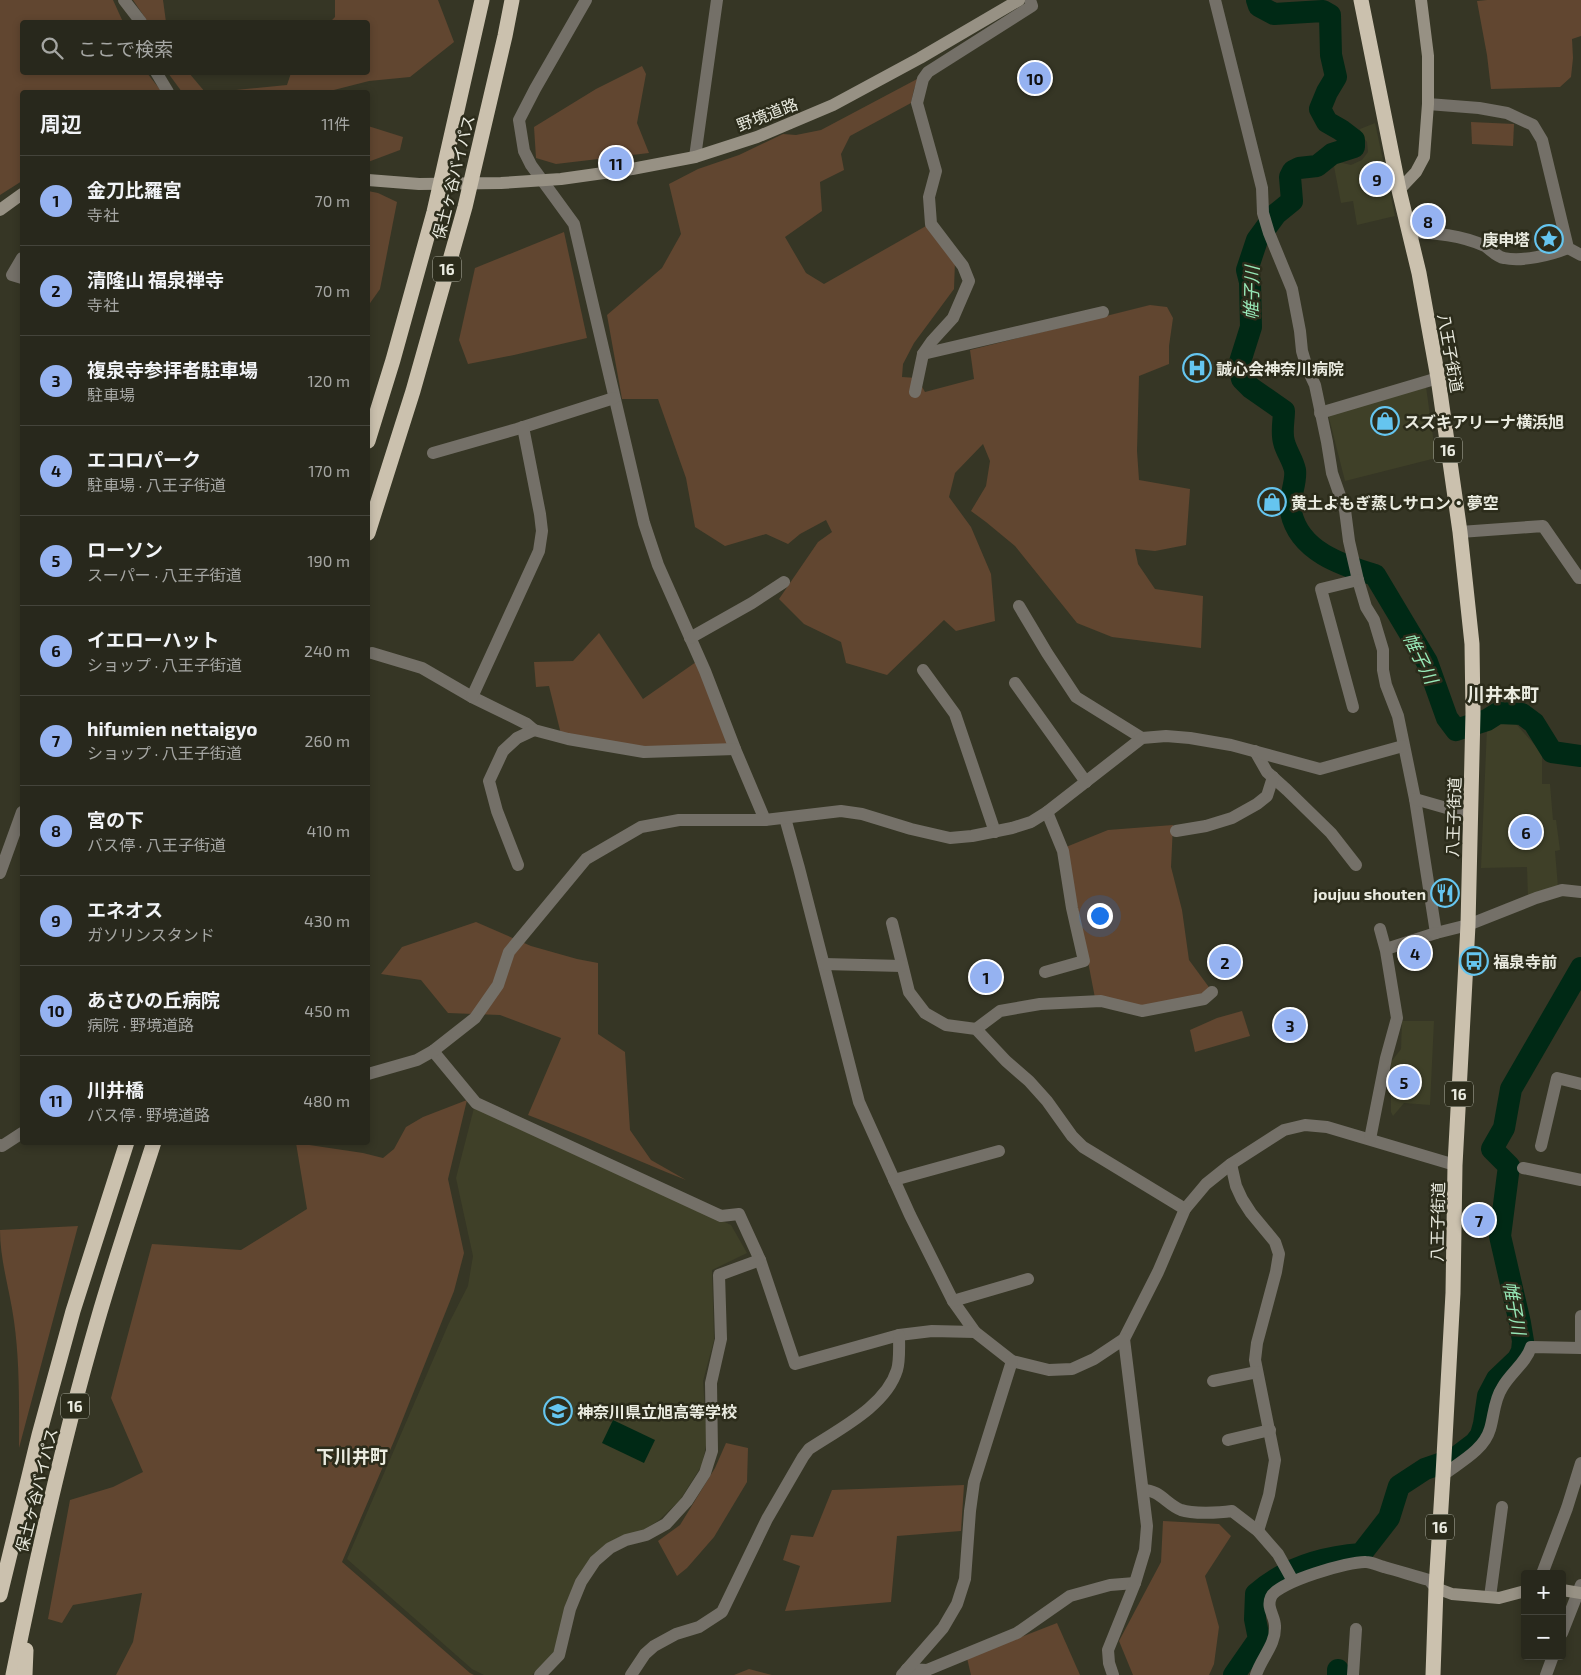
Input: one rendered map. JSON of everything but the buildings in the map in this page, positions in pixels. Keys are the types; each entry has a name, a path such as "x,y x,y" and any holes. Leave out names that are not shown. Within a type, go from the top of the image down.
{"highway":[{"name":"保土ヶ谷バイパス","path":"370,435 393,360 434,212 482,0"},
{"name":"保土ヶ谷バイパス","path":"370,527 413,391 465,207 512,0"},
{"name":"八王子街道","path":"1361,0 1399,190 1410,232 1438,378 1460,532 1472,644 1473,733 1468,925 1455,1165 1453,1293 1436,1588 1433,1675"},
{"name":"保土ヶ谷バイパス","path":"0,1595 39,1435 73,1311 126,1145"},
{"name":"保土ヶ谷バイパス","path":"13,1675 31,1586 65,1444 98,1319 153,1145"},
{"path":"24,1675 31,1586"}],"street":[{"path":"124,0 139,20"},
{"path":"586,0 519,120 524,151 541,180 574,224 644,523 658,565 705,671 765,820"},
{"path":"695,157 717,0"},
{"name":"野境道路","path":"370,180 419,184 501,183 561,179 695,157 757,136 833,105 920,58 1019,0"},
{"path":"915,392 923,354 953,318 969,281 963,266 931,224 929,196 936,171 917,103 923,79 928,72 1032,6 1030,0"},
{"path":"1215,0 1261,182 1263,213 1269,233 1292,289 1302,351 1314,386 1328,442 1332,473 1345,510 1358,580 1366,607 1374,620 1383,650 1383,670 1386,685 1398,716 1415,799 1436,933"},
{"path":"1399,190 1416,172 1424,157 1428,104 1428,56 1421,0"},
{"path":"158,75 167,90"},
{"path":"1428,104 1479,108 1507,113 1533,125 1542,140 1568,248 1581,255"},
{"path":"0,210 20,195"},
{"path":"1410,232 1458,237 1485,247 1502,258 1519,260 1558,252 1568,248"},
{"path":"20,261 12,275 20,277"},
{"path":"923,354 1103,312"},
{"path":"1320,413 1438,378"},
{"path":"432,453 614,398"},
{"path":"472,697 539,551 542,531 540,514 523,426"},
{"path":"1460,532 1544,526 1579,578 1581,578"},
{"path":"1353,707 1321,589 1358,580"},
{"path":"690,638 752,603 784,582"},
{"path":"1019,606 1047,654 1076,696 1142,738"},
{"path":"372,652 422,668 472,697 527,724 534,730 568,739 644,752 735,749"},
{"path":"923,670 955,714 995,832"},
{"path":"1015,682 1086,782"},
{"path":"518,865 497,811 489,781 503,751 517,738 534,730"},
{"path":"370,1073 417,1060 433,1051 475,1018 498,985 509,952 586,859 641,826 680,820 765,820 841,811 862,814 911,829 950,838 972,836 1031,822 1047,812 1142,738 1166,736 1190,738 1255,751 1320,769 1403,746"},
{"path":"1255,751 1267,772 1331,833 1356,865"},
{"path":"1176,831 1206,826 1232,818 1258,804 1267,796 1273,777"},
{"path":"1415,799 1471,815"},
{"path":"1045,972 1084,961 1072,908 1063,851 1047,812"},
{"path":"0,873 20,818"},
{"path":"784,818 859,1102 910,1215 953,1302 975,1332 1012,1361 1049,1370 1072,1369 1094,1359 1124,1339 1158,1272 1185,1209 1206,1184 1231,1164 1284,1130 1305,1125 1327,1127 1455,1165"},
{"path":"1385,950 1436,933 1468,925 1550,893 1562,890 1581,892"},
{"path":"892,923 909,992 925,1013 946,1025 976,1029 1006,1062 1029,1080 1072,1136 1083,1147 1185,1209"},
{"path":"1370,1139 1386,1058 1397,1018 1380,929"},
{"path":"824,964 902,966"},
{"path":"976,1029 1000,1011 1040,1004 1101,1001 1142,1011 1204,999 1212,992"},
{"path":"433,1051 476,1103 721,1216 739,1214 760,1260 795,1364 900,1335 932,1330 975,1332"},
{"path":"1541,1146 1557,1078 1581,1084"},
{"path":"0,1145 2,1146 20,1134"},
{"path":"894,1180 999,1151"},
{"path":"1231,1164 1236,1186 1242,1199 1274,1242 1279,1254 1257,1343 1255,1360 1275,1460 1269,1495 1258,1531"},
{"path":"1523,1168 1581,1180"},
{"path":"540,1675 559,1655 570,1609 581,1582 595,1561 610,1548 626,1540 646,1535 666,1524 687,1500 705,1473 712,1451 711,1383 720,1339 719,1275 760,1260"},
{"path":"953,1302 1028,1279"},
{"path":"1443,1466 1479,1448 1490,1431 1501,1388 1529,1355 1531,1347 1581,1348 1581,1316"},
{"path":"631,1675 645,1654 654,1646 676,1634 700,1627 722,1612 767,1519 803,1457 809,1449 879,1400 888,1388 897,1369 900,1335"},
{"path":"1112,1675 1108,1650 1135,1583 1145,1550 1147,1526 1124,1339"},
{"path":"904,1672 942,1628 957,1604 965,1579 974,1482 1012,1361"},
{"path":"1213,1381 1257,1372"},
{"path":"1228,1440 1270,1430"},
{"path":"1544,1570 1567,1508 1581,1462"},
{"path":"1143,1490 1152,1490 1181,1510 1214,1513 1232,1511 1258,1531 1278,1554 1289,1574"},
{"path":"1490,1597 1502,1506"},
{"path":"1256,1675 1275,1634 1275,1623 1269,1606 1271,1596 1289,1574 1366,1562 1429,1580 1436,1588 1452,1594 1499,1598 1521,1592"},
{"path":"904,1672 927,1670 1017,1633 1070,1596 1110,1585 1135,1583"},
{"path":"1566,1590 1580,1590 1566,1623"},
{"path":"1353,1675 1356,1629"},
{"path":"1546,1675 1552,1660"}],"shaded area":[{"path":"0,0 113,0 122,20 20,20 20,75 149,75 160,90 20,90 20,182 0,195"},
{"path":"133,0 163,0 166,20 147,20"},
{"path":"335,0 438,0 454,42 410,77 369,81 334,90 236,90 287,85 290,75 370,75 370,20 332,20 335,17"},
{"path":"1581,0 1581,36 1572,39 1571,77 1560,87 1491,89 1477,1"},
{"path":"642,66 646,74 637,123 649,153 556,164 536,158 534,127 596,89"},
{"path":"169,75 191,75 203,90 181,90"},
{"path":"919,78 911,103 850,136 841,154 844,170 820,182 822,211 785,237 806,273 824,284 926,226 955,261 954,289 914,343 903,364 902,377 917,378 925,392 974,379 970,350 1150,305 1167,307 1173,318 1169,346 1169,364 1139,376 1137,451 1139,480 1190,489 1186,545 1155,551 1135,549 1138,564 1155,589 1203,596 1201,648 1112,637 1077,623 1015,546 971,511 986,486 990,461 983,444 955,473 949,497 971,527 991,574 995,621 956,631 944,620 887,675 846,663 841,642 804,624 779,599 818,542 832,532 826,520 800,534 788,544 766,534 725,546 695,527 686,478 658,399 622,399 607,315 662,268 681,234 669,184 698,169 739,155 783,134 796,135 821,130"},
{"path":"1471,122 1514,124 1513,146 1472,144"},
{"path":"1375,123 1395,216 1357,225 1353,201 1341,203 1333,161 1351,165 1362,160 1368,152 1367,142 1362,136 1360,129"},
{"path":"370,127 403,137 400,150 370,161"},
{"path":"370,191 397,202 380,289 370,303"},
{"path":"564,232 587,338 468,364 459,340 475,268"},
{"path":"1426,387 1436,458 1345,481 1328,414"},
{"path":"599,633 643,699 696,662 730,745 649,748 561,734 549,686 536,687 534,662 573,661"},
{"path":"1505,722 1516,724 1542,753 1542,784 1550,784 1553,820 1556,820 1560,850 1555,851 1558,887 1528,898 1527,867 1481,868 1487,728"},
{"path":"1173,825 1171,867 1182,910 1189,960 1211,990 1203,997 1137,1007 1095,998 1066,847 1108,830"},
{"path":"476,922 531,946 598,963 598,1034 625,1052 630,1130 651,1160 686,1180 528,1115 561,1038 500,1015 448,1013 421,980 381,974 402,947"},
{"path":"1242,1011 1250,1036 1195,1052 1190,1030 1217,1018"},
{"path":"1402,1021 1434,1021 1430,1105 1404,1103 1393,1116 1391,1112 1391,1062 1401,1049"},
{"path":"467,1100 448,1179 464,1253 454,1291 394,1441 342,1562 474,1675 116,1675 133,1642 142,1593 73,1605 62,1623 48,1619 70,1500 113,1487 143,1472 111,1398 152,1244 241,1250 307,1209 296,1145 309,1145 363,1153 383,1158 394,1149 406,1127 423,1117"},
{"name":"神奈川県立旭高等学校","path":"474,1108 731,1225 747,1253 712,1270 714,1340 703,1381 707,1441 702,1465 680,1500 659,1520 639,1533 594,1554 555,1651 532,1675 484,1675 472,1669 347,1559 449,1323 468,1286 473,1256 456,1178"},
{"path":"78,1226 19,1448 19,1384 16,1337 0,1242 0,1230"},
{"path":"613,1420 655,1440 644,1463 602,1443"},
{"path":"726,1443 748,1448 747,1482 714,1537 687,1568 677,1576 658,1541 680,1525 715,1468"},
{"path":"964,1485 961,1531 897,1536 891,1602 785,1611 800,1566 783,1560 791,1535 813,1537 832,1490"},
{"path":"1163,1521 1219,1524 1231,1536 1205,1576 1219,1627 1214,1664 1209,1675 1133,1675 1119,1641 1161,1562"},
{"path":"1057,1623 1080,1675 971,1675 967,1658"},
{"path":"749,1669 772,1675 734,1675"}],"waterway":[{"name":"帷子川","path":"1257,0 1259,6 1274,14 1323,11 1330,15 1331,55 1336,77 1320,109 1327,122 1354,140 1354,147 1332,154 1317,166 1299,168 1293,171 1290,177 1292,201 1276,214 1257,240 1247,270 1250,282 1251,327 1239,365 1242,379 1251,388 1284,411 1283,438 1295,470 1290,507 1296,525 1303,537 1323,554 1336,561 1375,575 1427,662 1447,718 1456,730 1487,720 1498,713 1522,714 1534,723 1552,752 1581,756"},
{"name":"帷子川","path":"1234,1675 1259,1639 1255,1619 1256,1594 1279,1577 1305,1565 1332,1558 1361,1554 1389,1518 1399,1486 1425,1469 1454,1459 1475,1443 1481,1435 1488,1396 1497,1379 1518,1359 1522,1351 1523,1341 1500,1236 1509,1166 1492,1149 1504,1128 1511,1089 1581,968"},
{"path":"1338,1670 1338,1675"}],"place":[{"name":"あさひの丘病院","path":"1035,78"},
{"name":"川井橋","path":"616,163"},
{"name":"エネオス","path":"1377,179"},
{"name":"宮の下","path":"1428,221"},
{"name":"庚申塔","path":"1549,239"},
{"name":"誠心会神奈川病院","path":"1197,368"},
{"name":"スズキアリーナ横浜旭","path":"1385,421"},
{"name":"黄土よもぎ蒸しサロン・夢空","path":"1272,502"},
{"name":"イエローハット","path":"1526,832"},
{"name":"joujuu shouten","path":"1445,893"},
{"name":"エコロパーク","path":"1415,953"},
{"name":"福泉寺前","path":"1474,961"},
{"name":"清隆山 福泉禅寺","path":"1225,962"},
{"name":"金刀比羅宮","path":"986,977"},
{"name":"複泉寺参拝者駐車場","path":"1290,1025"},
{"name":"ローソン","path":"1404,1082"},
{"name":"hifumien nettaigyo","path":"1479,1220"},
{"name":"神奈川県立旭高等学校","path":"558,1411"}],"district":[{"name":"川井本町","path":"1503,694"},
{"name":"下川井町","path":"352,1456"}]}
